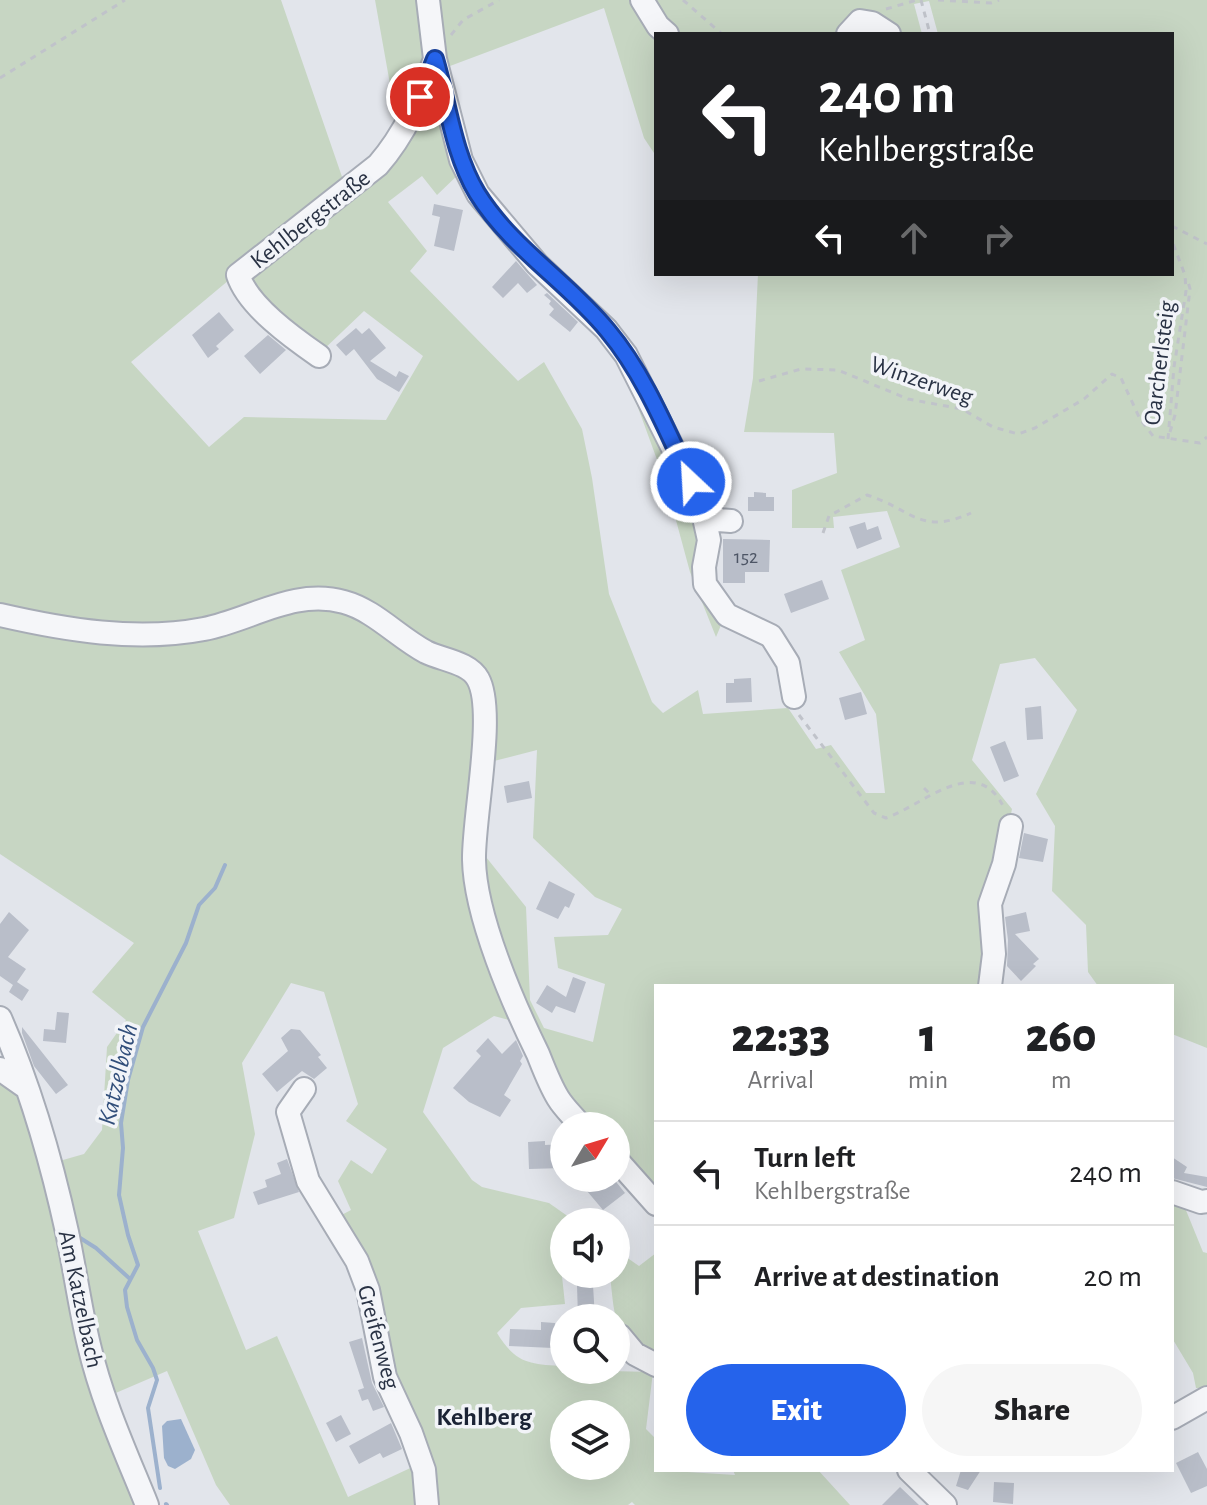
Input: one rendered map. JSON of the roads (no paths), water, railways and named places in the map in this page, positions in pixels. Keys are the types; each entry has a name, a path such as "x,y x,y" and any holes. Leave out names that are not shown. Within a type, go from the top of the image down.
{"street":[{"name":"Kehlbergstraße","path":"428,0 435,59 461,160 478,194 537,264 606,329 626,355 701,504 709,540 704,567 705,584 727,615 771,636 788,663 794,697"},
{"path":"642,0 663,31"},
{"path":"854,28 872,23 886,32"},
{"name":"Kehlbergstraße","path":"319,356 274,320 242,287 238,275 378,165 395,145 412,115 435,59"},
{"path":"701,504 718,520 731,521"},
{"path":"0,615 139,636 204,629 287,602 321,597 357,607 412,644 472,671 480,682 483,703 484,746 474,863 481,899 494,947 527,1032 559,1099 570,1112"},
{"path":"990,984 994,954 990,904 1004,864 1011,826"},
{"name":"Am Katzelbach","path":"0,1018 18,1058 66,1230 89,1347 104,1397 147,1505"},
{"path":"0,1069 27,1088"},
{"name":"Greifenweg","path":"304,1089 288,1112 308,1181 357,1261 368,1290 385,1377 424,1470 427,1505"},
{"path":"630,1175 654,1202"},
{"path":"1174,1193 1201,1202 1207,1201"},
{"path":"630,1348 654,1364"},
{"path":"1174,1417 1207,1398"},
{"path":"911,1472 945,1505"}],"water":[{"path":"181,1419 195,1450 191,1459 175,1469 168,1466 164,1458 162,1426 167,1421"}],"waterway":[{"name":"Katzelbach","path":"160,1488 148,1408 157,1380 137,1340 125,1290 138,1265 119,1195 123,1148 121,1123 128,1080 143,1027 186,943 199,905 215,888 225,865"},
{"path":"77,1236 96,1248 129,1278"}],"district":[{"name":"Kehlberg","path":"484,1416"}]}
